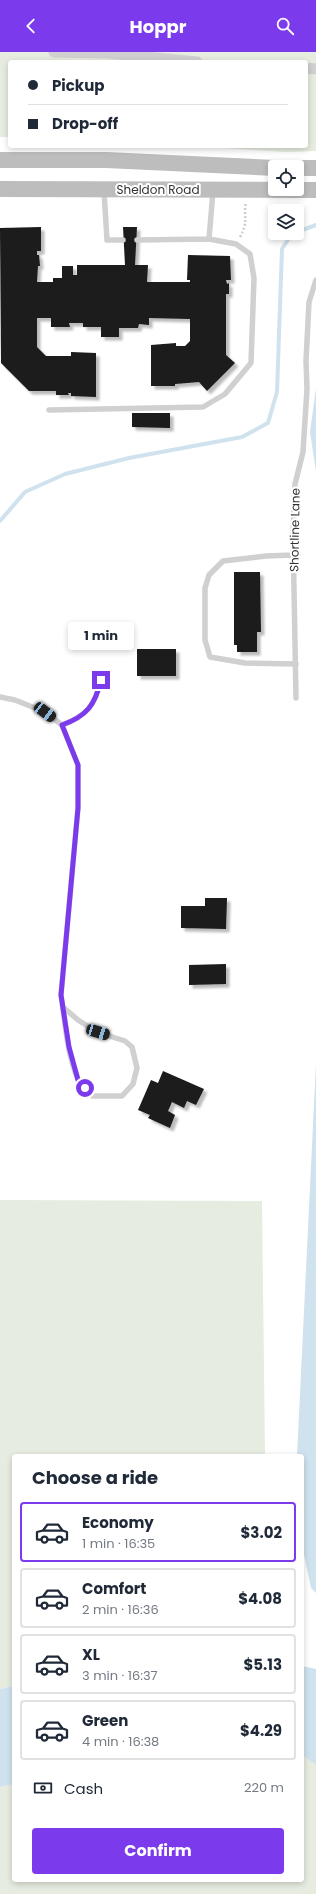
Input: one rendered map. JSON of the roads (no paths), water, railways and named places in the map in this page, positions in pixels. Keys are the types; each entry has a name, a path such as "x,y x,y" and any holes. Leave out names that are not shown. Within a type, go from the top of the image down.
{"main road":[{"path":"0,160 106,160 268,168"},
{"path":"304,168 316,168"},
{"name":"Sheldon Road","path":"0,189 316,190"}],"street":[{"path":"54,52 108,53 177,60"}],"lane":[{"path":"104,190 107,240 123,240"},
{"path":"209,239 213,190"},
{"path":"49,410 203,407 225,394 252,364 254,278 250,254 236,244 209,239 137,240"},
{"name":"Shortline Lane","path":"296,698 296,640 293,555 295,484 303,452 309,302 316,280"},
{"path":"293,555 266,556 223,561 209,575 205,588 205,640 210,657 245,663 296,664"},
{"path":"62,725 74,720 90,708 97,696 101,680"},
{"path":"0,698 15,700 45,712 62,725 78,765 78,801 61,995 69,1047 78,1080 92,1096 122,1096 133,1084 137,1068 132,1047 125,1041 98,1032 78,1020 63,1007"}],"water":[{"path":"316,388 316,472 310,432"},
{"path":"316,1063 316,1593 311,1588 304,1555 304,1454 297,1454"},
{"path":"304,1666 316,1669 316,1765 304,1756"},
{"path":"12,1686 12,1784 0,1787 0,1689"}],"waterway":[{"path":"304,229 316,225"},
{"path":"0,521 25,492 65,474 129,458 242,437 268,423 277,392 282,249 288,240"}]}
